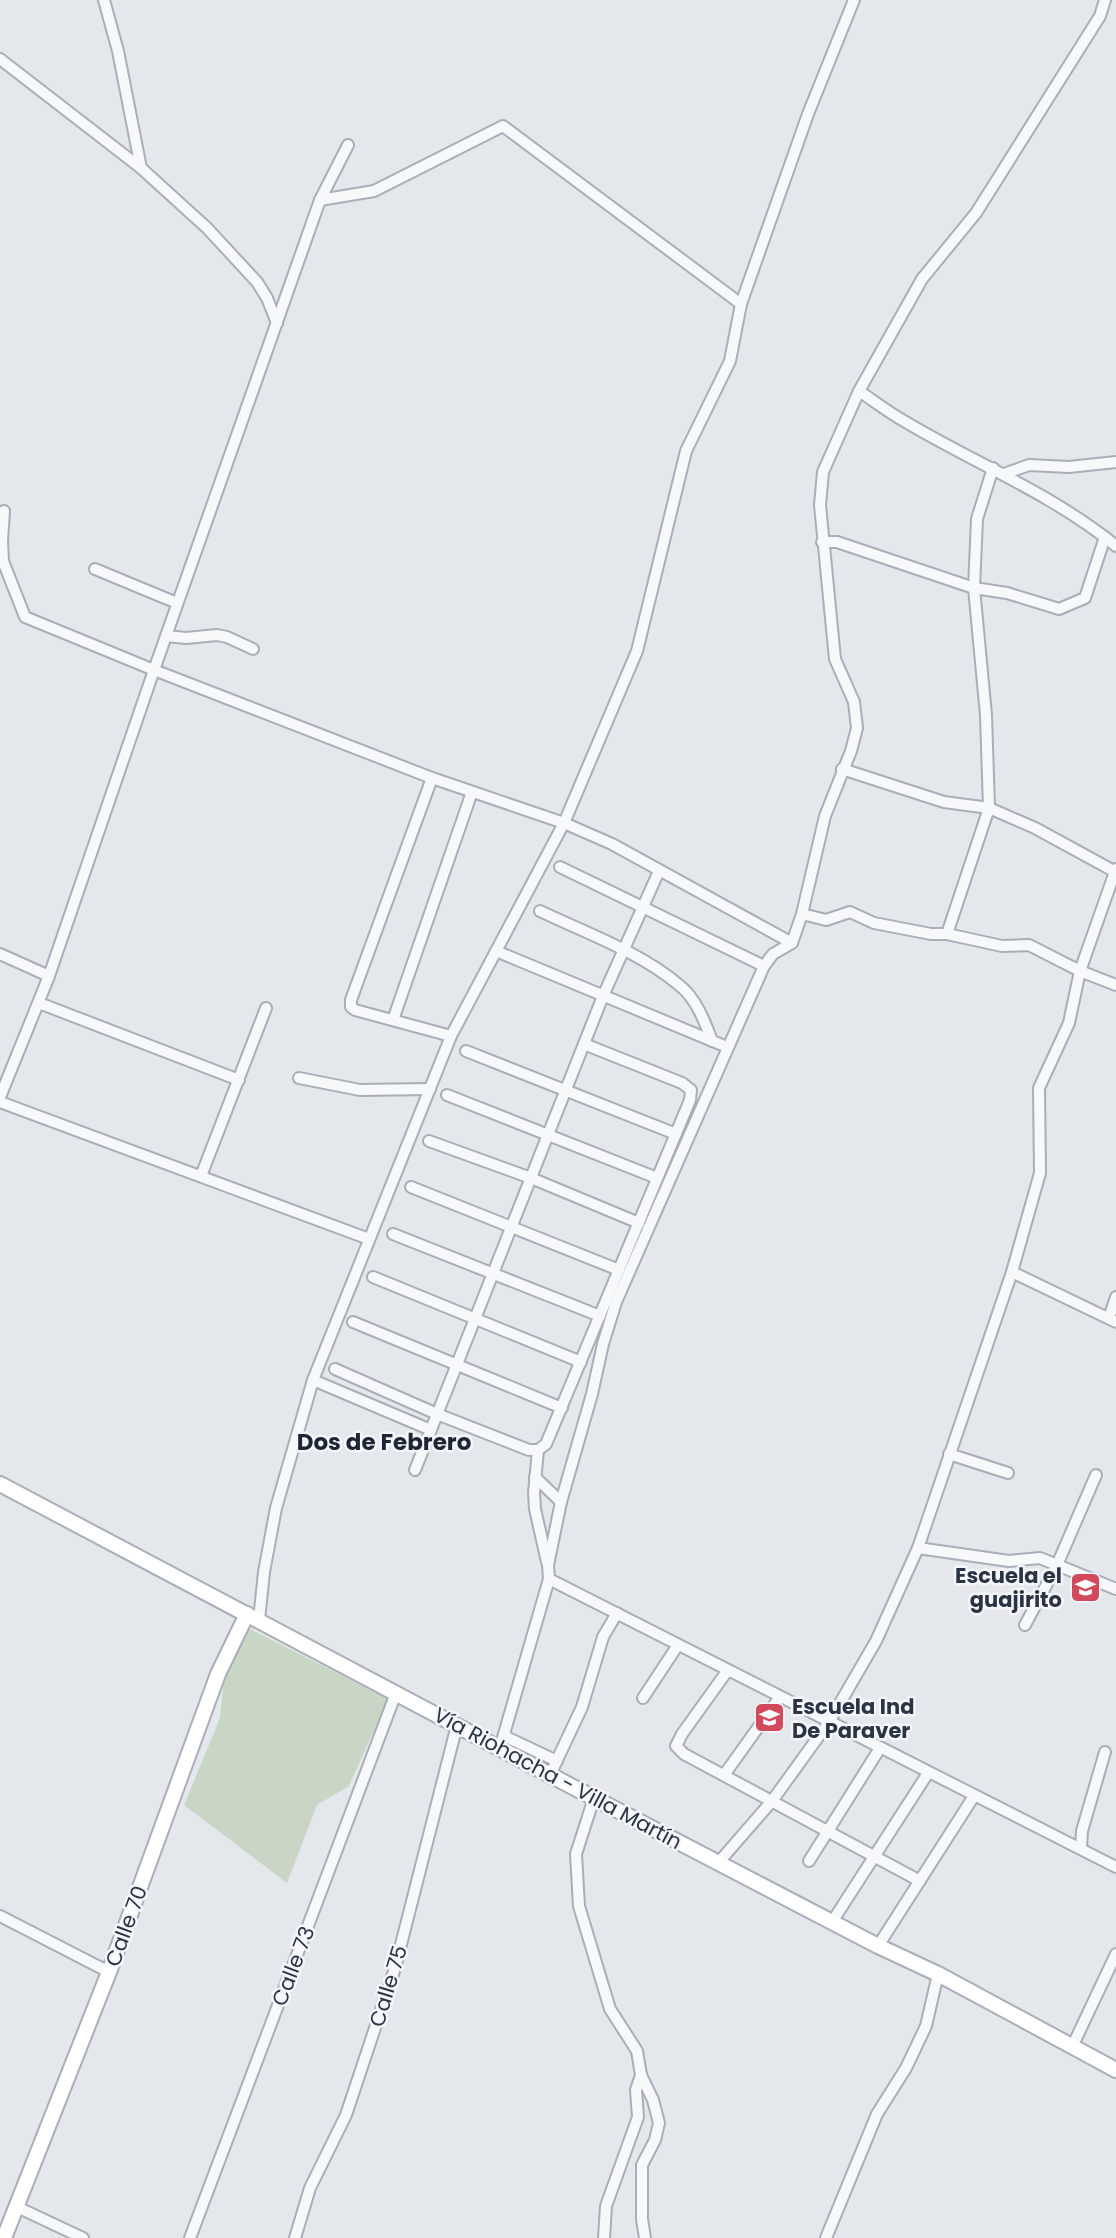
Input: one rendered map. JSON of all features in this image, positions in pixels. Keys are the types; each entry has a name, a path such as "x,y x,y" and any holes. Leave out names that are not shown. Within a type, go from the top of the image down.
{"main road":[{"name":"Vía Riohacha - Villa Martín","path":"0,1484 457,1725 502,1742 554,1768 594,1798 878,1946 938,1974 1116,2070"},
{"name":"Calle 70","path":"4,2238 109,1972 218,1674 253,1617"}],"street":[{"path":"104,0 118,51 141,168"},
{"path":"253,1617 276,1508 313,1380 451,1036 564,823 637,651 686,451 730,361 741,304 808,114 855,0"},
{"path":"548,1565 561,1502 616,1301 764,966 774,954 792,943 802,914 825,816 857,729 854,702 835,659 822,542 820,505 823,472 859,391 922,279 976,213 1100,16 1105,0"},
{"path":"0,59 141,168 206,228 257,282 277,323"},
{"path":"320,200 374,191 503,126 741,304"},
{"path":"348,145 320,200 177,603 49,976 0,1099 369,1239"},
{"path":"859,391 903,421 1055,503 1116,546"},
{"path":"1004,474 1029,465 1069,467 1116,462"},
{"path":"947,934 989,808 986,715 974,588 977,519 993,468"},
{"path":"4,511 3,561 25,617 432,778 564,823 612,844 792,943"},
{"path":"822,542 837,542 974,588 1007,593 1059,610 1085,598 1105,537"},
{"path":"94,569 177,603"},
{"path":"166,636 186,638 218,635 253,649"},
{"path":"719,1863 772,1801 829,1722 876,1641 918,1548 1012,1272 1040,1173 1039,1087 1069,1023 1080,971 1115,870 1035,828 989,808 944,802 842,769"},
{"path":"432,778 351,1000 351,1007 451,1036"},
{"path":"393,1020 472,792"},
{"path":"560,867 764,966"},
{"path":"415,1471 603,996 659,871"},
{"path":"540,911 635,956 681,986 702,1015 712,1041"},
{"path":"802,914 826,920 850,912 874,923 931,934 947,934 1002,946 1029,945 1080,971 1116,985"},
{"path":"496,951 727,1047"},
{"path":"0,954 49,976"},
{"path":"39,1003 239,1080"},
{"path":"201,1176 266,1008"},
{"path":"335,1369 437,1415 528,1450 538,1450 547,1444 690,1100 691,1090 682,1083 584,1044"},
{"path":"466,1051 676,1134"},
{"path":"299,1078 360,1090 429,1089"},
{"path":"447,1095 657,1178"},
{"path":"429,1141 531,1178 639,1223"},
{"path":"411,1187 619,1270"},
{"path":"393,1234 600,1316"},
{"path":"1012,1272 1112,1320 1116,1297"},
{"path":"373,1277 581,1362"},
{"path":"353,1322 562,1408"},
{"path":"313,1380 431,1430"},
{"path":"502,1742 549,1578 535,1509 538,1450"},
{"path":"949,1454 1008,1473"},
{"path":"1025,1625 1057,1565 1096,1475"},
{"path":"535,1477 561,1502"},
{"path":"918,1548 1009,1561 1040,1558 1116,1589"},
{"path":"549,1578 1116,1867"},
{"path":"554,1768 582,1707 603,1637 617,1613"},
{"path":"643,1699 678,1645"},
{"path":"728,1670 681,1734 677,1746 684,1754 920,1881"},
{"name":"Calle 73","path":"190,2238 397,1693"},
{"path":"724,1775 780,1697"},
{"name":"Calle 75","path":"295,2238 310,2188 346,2115 395,1968 457,1725"},
{"path":"809,1861 880,1748"},
{"path":"1082,1848 1082,1831 1105,1752"},
{"path":"832,1922 928,1773"},
{"path":"878,1946 974,1796"},
{"path":"594,1798 576,1854 579,1906 610,2009 638,2051 641,2074 653,2100 659,2123 655,2140 642,2165 642,2219 645,2238"},
{"path":"0,1916 109,1972"},
{"path":"1072,2047 1116,1954"},
{"path":"826,2238 877,2114 906,2068 926,2026 938,1974"},
{"path":"604,2238 606,2206 638,2117 636,2090 641,2074"},
{"path":"17,2207 83,2238"}],"green space":[{"path":"250,1629 388,1699 349,1786 317,1805 287,1883 184,1805 220,1718 224,1677"}],"place":[{"name":"Escuela el guajirito","path":"1085,1587"},
{"name":"Escuela Ind De Paraver","path":"769,1718"}],"district":[{"name":"Dos de Febrero","path":"384,1442"}]}
